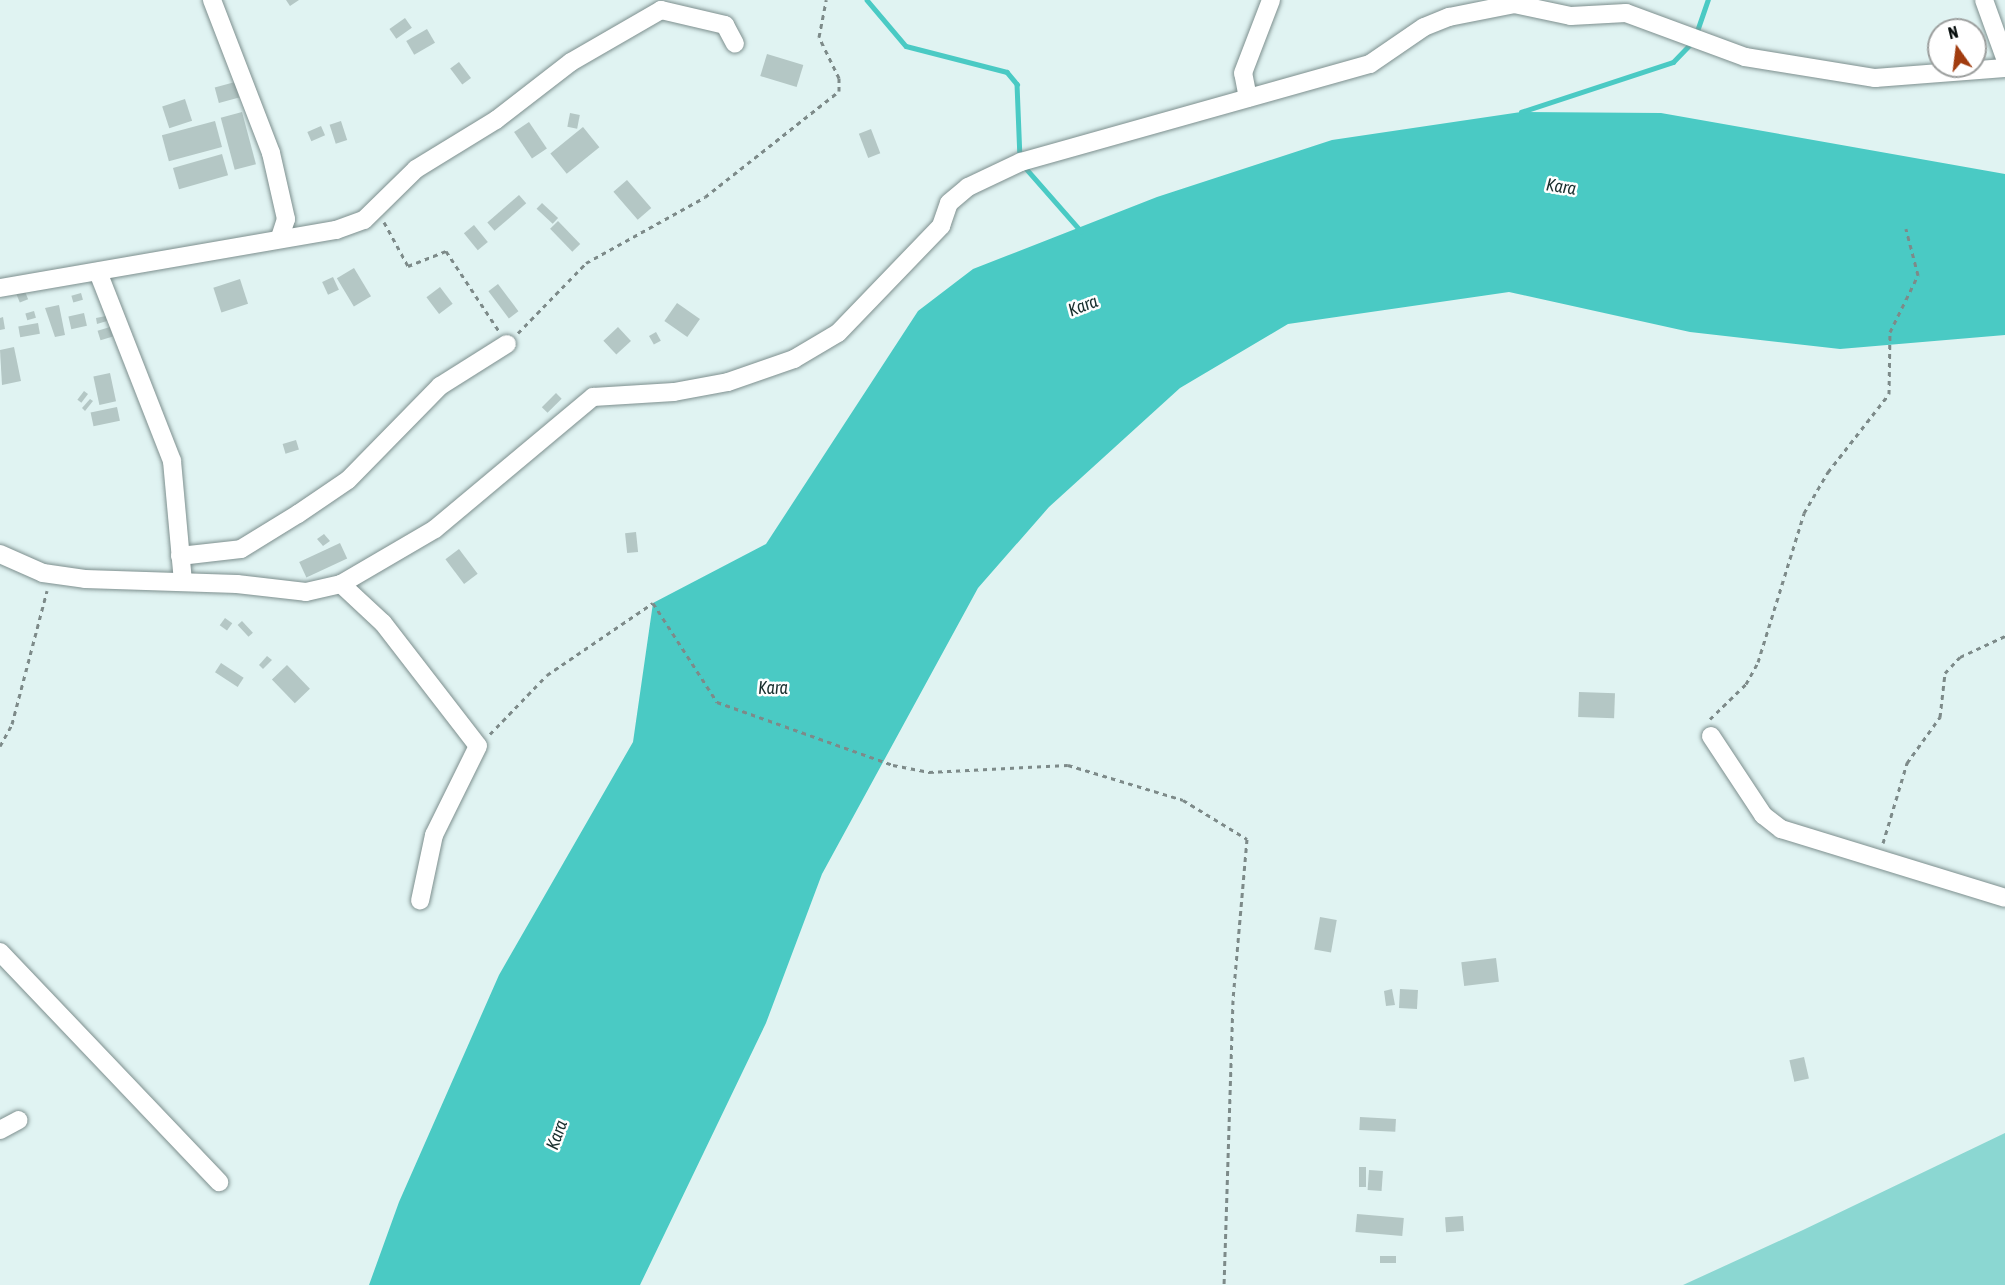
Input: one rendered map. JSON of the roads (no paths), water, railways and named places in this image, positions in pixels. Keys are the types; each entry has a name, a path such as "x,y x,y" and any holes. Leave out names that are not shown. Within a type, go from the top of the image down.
{"street":[{"path":"212,0 272,153 286,219 280,238"},
{"path":"1248,98 1243,73 1271,0"},
{"path":"1984,0 2005,58"},
{"path":"0,554 43,573 183,581 306,592 341,584 435,529 593,397 674,392 728,382 794,359 838,333 941,226 949,203 968,187 1021,162 1370,64 1424,27 1449,17 1514,4 1571,15 1626,13 1746,57 1875,78 2005,68"},
{"path":"0,288 336,230 364,220 416,169 496,120 571,62 661,10 725,25 735,44"},
{"path":"98,272 172,461 183,581"},
{"path":"180,556 242,549 298,514 348,480 440,386 507,344"},
{"path":"341,584 383,623 478,746 434,835 420,901"},
{"path":"1712,736 1763,815 1780,829 1879,856 2005,898"},
{"path":"0,952 219,1182"},
{"path":"0,1130 19,1120"}],"water":[{"name":"Kara","path":"1521,112 1661,113 2005,174 2005,335 1840,349 1690,332 1509,292 1288,324 1180,388 1049,507 978,588 822,874 766,1023 640,1285 369,1285 399,1202 499,975 633,742 653,603 766,544 918,311 973,269 1157,197 1332,140"}],"waterway":[{"path":"867,0 906,46 1007,72 1017,84 1020,158"},
{"path":"1696,34 1708,0"},
{"path":"1521,112 1673,62 1692,42"},
{"path":"1023,165 1081,231"}]}
